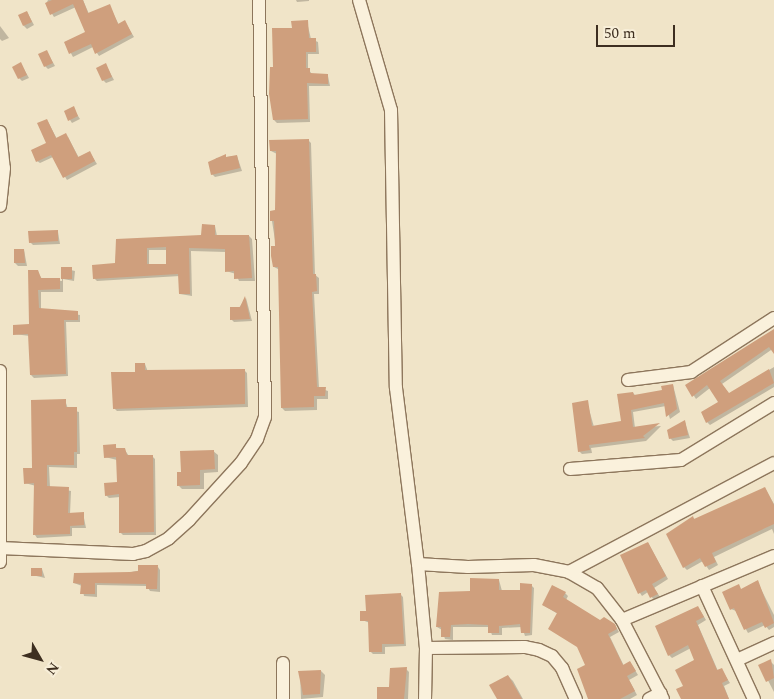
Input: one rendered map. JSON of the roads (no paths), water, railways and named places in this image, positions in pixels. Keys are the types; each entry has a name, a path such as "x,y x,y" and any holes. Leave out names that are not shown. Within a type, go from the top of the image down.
{"street":[{"path":"0,548 133,554 146,551 169,538 189,520 241,462 257,439 265,417 259,0"},
{"path":"359,0 391,110 396,388 418,564 426,648 425,699"},
{"path":"0,132 2,166 0,206"},
{"path":"628,380 691,372 774,318"},
{"path":"0,371 0,562"},
{"path":"570,469 680,460 774,403"},
{"path":"569,572 774,464"},
{"path":"622,620 774,556"},
{"path":"418,564 468,567 534,564 569,572 597,588 622,620 658,697"},
{"path":"702,586 754,699"},
{"path":"737,660 774,643"},
{"path":"426,648 525,647 539,650 552,656 562,668 576,699"},
{"path":"283,662 283,699"}]}
